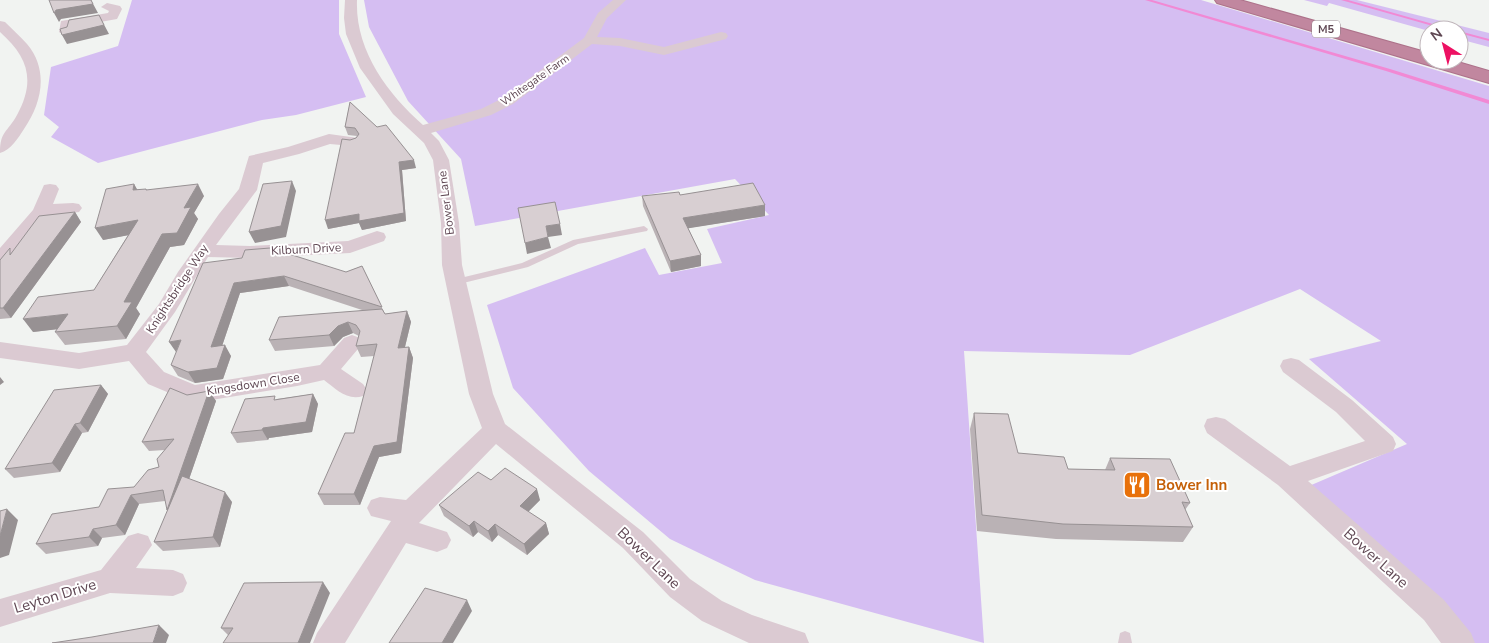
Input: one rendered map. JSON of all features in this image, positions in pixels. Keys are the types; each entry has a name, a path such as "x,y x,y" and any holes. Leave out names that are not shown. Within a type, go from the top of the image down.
{"highway":[{"name":"M5","path":"1223,0 1419,57"},
{"name":"M5","path":"1267,0 1419,41"},
{"path":"1469,56 1489,61"},
{"name":"M5","path":"1465,70 1489,77"}],"street":[{"name":"Bower Lane","path":"351,0 350,18 353,34 367,68 398,111 431,141 441,160 455,282 481,394 495,430 633,540 680,588 712,611 747,628 794,643"},
{"name":"Whitegate Farm","path":"420,131 486,112 508,101 589,40 602,16 620,0"},
{"path":"65,32 66,24 106,8"},
{"path":"0,26 25,50 34,70 35,81 33,96 26,113 13,134 0,148"},
{"path":"589,40 620,42 664,51 721,36"},
{"name":"Knightsbridge Way","path":"134,352 168,307 185,276 225,218 248,190 251,152 293,151 326,135 352,141"},
{"path":"0,259 18,241 42,211 50,189"},
{"path":"42,211 73,208"},
{"name":"Kilburn Drive","path":"203,251 351,254 377,237"},
{"path":"352,343 328,371 355,390"},
{"path":"0,350 79,362 134,352"},
{"name":"Kingsdown Close","path":"134,352 156,378 192,394 296,378 328,371"},
{"path":"1287,478 1384,444 1344,406 1291,366"},
{"name":"Bower Lane","path":"1216,426 1287,478 1434,610 1460,643"},
{"path":"328,643 406,521 495,430"},
{"path":"380,508 437,540"},
{"name":"Leyton Drive","path":"110,580 138,545"},
{"name":"Leyton Drive","path":"0,613 110,580 173,583"}],"lane":[{"path":"455,282 526,265 576,242 644,229"}],"shaded area":[{"path":"132,0 339,0 339,34 366,97 296,115 262,120 98,163 51,137 59,127 44,115 51,67 118,46"},
{"path":"364,0 1201,0 1419,65 1419,70 1435,70 1489,86 1489,643 1474,643 1309,486 1407,444 1309,359 1381,341 1300,289 1130,355 964,351 984,643 755,580 670,539 589,471 513,388 487,305 645,248 659,275 722,263 707,229 769,215 735,179 475,226 461,159 408,101 369,27"},
{"path":"1304,0 1357,0 1437,20 1419,20 1419,28 1329,3 1327,6"},
{"path":"1469,28 1489,33 1489,47 1469,42"}],"building":[{"path":"49,0 91,0 93,4 56,10 54,13"},
{"path":"99,15 104,25 62,35 60,29 67,27 69,20"},
{"path":"350,102 377,127 386,125 414,160 399,162 404,213 359,221 359,214 325,220 342,139 350,140 356,138 359,134 355,128 345,127"},
{"path":"292,181 281,226 249,232 263,184"},
{"path":"753,183 765,205 683,218 701,255 670,261 642,196 679,192 680,195"},
{"path":"134,184 133,190 198,184 184,208 191,207 177,233 162,234 124,302 132,302 117,326 55,332 68,314 23,319 38,297 94,290 138,220 95,228 106,189"},
{"path":"555,202 560,224 546,226 548,237 525,243 518,208"},
{"path":"75,212 3,308 0,308 0,260 10,248 10,255 39,216"},
{"path":"270,248 346,272 362,266 382,307 284,276 234,283 211,347 225,345 217,368 188,372 171,365 181,340 169,342 203,263 242,258 245,250"},
{"path":"382,309 385,314 407,311 398,348 409,347 397,442 374,446 354,494 318,494 345,433 354,433 377,344 356,346 360,331 356,325 348,322 338,326 329,335 269,340 279,317"},
{"path":"101,385 80,423 75,424 52,463 5,469 54,390"},
{"path":"170,388 187,395 209,391 167,510 163,490 131,495 116,525 93,529 89,537 36,544 52,514 99,507 108,489 134,487 148,470 159,467 157,459 174,439 142,442"},
{"path":"313,394 306,422 263,428 262,430 231,433 245,399 275,396 274,400"},
{"name":"Bower Inn","path":"974,413 1008,414 1018,453 1064,457 1068,469 1115,470 1110,458 1170,459 1190,503 1182,502 1193,527 1063,524 982,515"},
{"path":"505,468 537,489 520,506 546,523 524,544 495,524 488,531 474,521 469,526 439,505 478,472 491,480"},
{"path":"182,476 225,492 213,537 154,542"},
{"path":"7,509 0,536 0,511"},
{"path":"323,582 298,643 223,643 233,628 221,628 244,583"},
{"path":"425,588 467,600 442,643 389,643"},
{"path":"159,625 153,643 52,643 92,637"}],"waterway":[{"path":"1147,0 1388,70 1489,102"},
{"path":"1343,0 1419,21"},
{"path":"1469,35 1489,40"}],"place":[{"name":"Bower Inn","path":"1137,485"}]}
